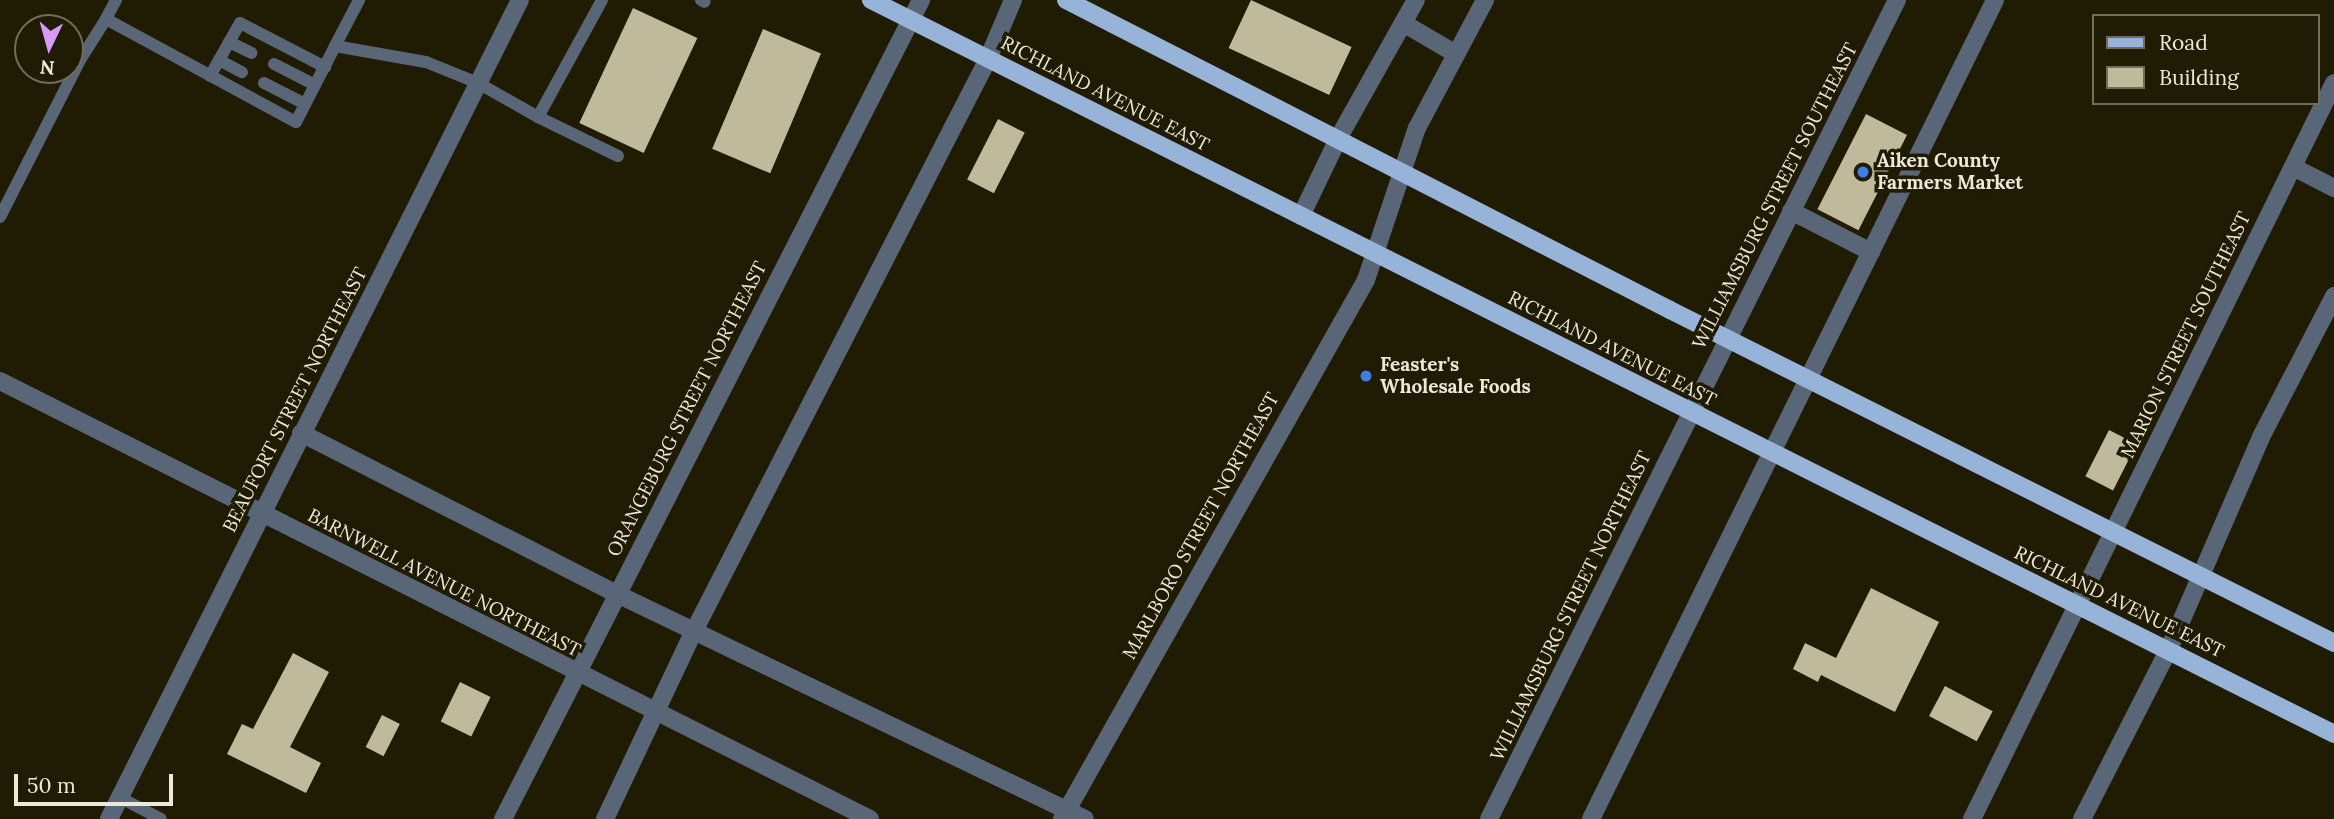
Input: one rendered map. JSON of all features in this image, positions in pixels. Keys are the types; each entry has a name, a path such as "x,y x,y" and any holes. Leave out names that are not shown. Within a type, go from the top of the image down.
{"main road":[{"name":"RICHLAND AVENUE EAST","path":"871,0 2334,734"},
{"path":"1066,0 1339,137 1727,338 2334,643"}],"street":[{"name":"BEAUFORT STREET NORTHEAST","path":"109,819 300,433 520,0"},
{"name":"ORANGEBURG STREET NORTHEAST","path":"503,819 921,0"},
{"path":"605,819 694,631 988,59 1013,0"},
{"path":"1301,216 1339,137 1416,0"},
{"name":"MARLBORO STREET NORTHEAST","path":"1064,815 1378,255 1417,128 1485,0"},
{"name":"WILLIAMSBURG STREET SOUTHEAST","path":"1690,412 1897,0"},
{"path":"1591,819 1994,0"},
{"path":"1403,23 1457,54"},
{"name":"MARION STREET SOUTHEAST","path":"1972,819 2080,607 2114,532 2334,83"},
{"path":"2293,167 2334,188"},
{"path":"1791,211 1871,252"},
{"path":"2082,819 2169,649 2261,437 2334,296"},
{"name":"BARNWELL AVENUE NORTHEAST","path":"0,381 576,674 870,819"},
{"name":"WILLIAMSBURG STREET NORTHEAST","path":"1489,819 1690,412"},
{"path":"300,433 617,594 1064,815 1085,819"}],"lane":[{"path":"0,217 80,60 116,0"},
{"path":"107,19 296,122 359,0"},
{"path":"538,117 602,0"},
{"path":"210,76 240,23 325,67"},
{"path":"229,42 252,53"},
{"path":"335,46 426,62 478,83 538,117 618,156"},
{"path":"219,60 242,72"},
{"path":"274,64 316,86"},
{"path":"264,83 305,104"},
{"path":"120,797 161,819"}],"building":[{"path":"1251,0 1352,47 1329,95 1229,48"},
{"path":"633,8 697,38 644,153 579,123"},
{"path":"763,29 821,54 770,173 712,149"},
{"name":"Aiken County Farmers Market","path":"1866,114 1907,135 1858,230 1817,209"},
{"path":"998,119 1025,133 994,193 967,180"},
{"path":"2109,430 2137,444 2113,490 2085,476"},
{"path":"1871,588 1939,622 1895,712 1821,675 1818,682 1793,669 1805,643 1836,658"},
{"path":"293,653 329,672 290,747 321,763 306,793 227,754 242,724 253,729"},
{"path":"460,682 491,697 471,736 441,722"},
{"path":"1945,686 1993,711 1977,741 1929,716"},
{"path":"382,715 400,724 383,756 366,747"}],"place":[{"name":"Aiken County Farmers Market","path":"1863,172"},
{"name":"Feaster's Wholesale Foods","path":"1366,376"}]}
